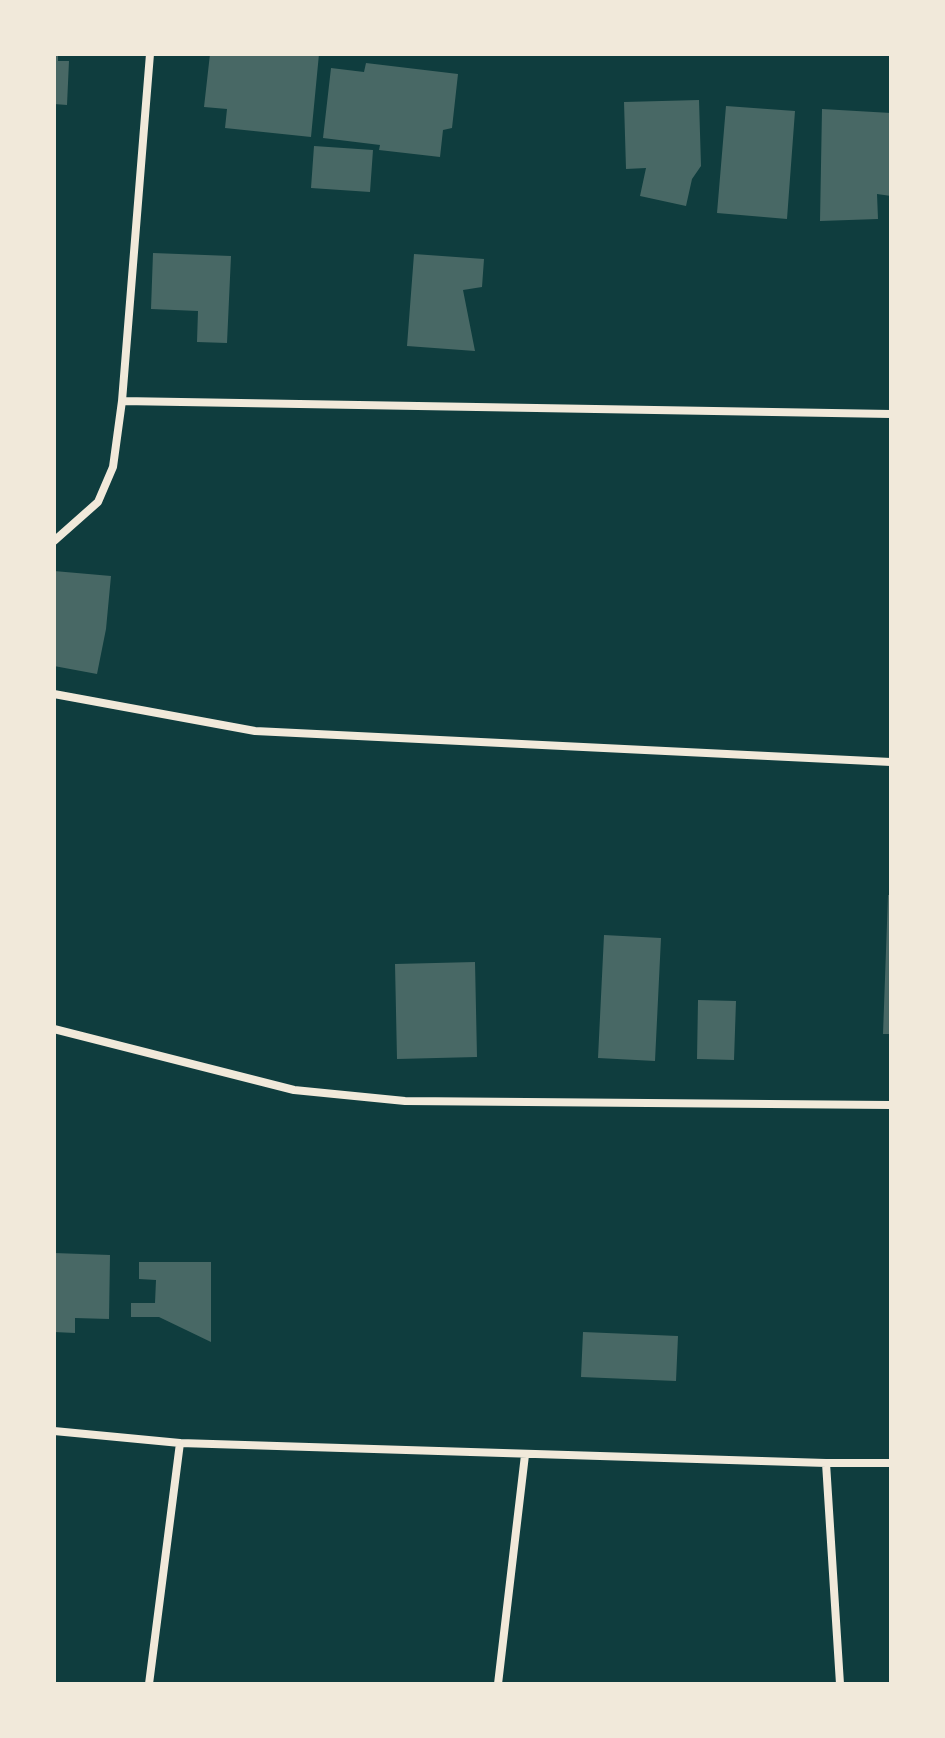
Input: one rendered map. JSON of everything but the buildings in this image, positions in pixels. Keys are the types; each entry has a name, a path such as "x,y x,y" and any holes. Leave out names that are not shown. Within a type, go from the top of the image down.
{"street":[{"path":"54,541 98,502 113,467 122,401 150,54"},
{"path":"122,401 891,414"},
{"path":"54,694 255,731 891,762"},
{"path":"54,1029 294,1090 405,1101 891,1105"},
{"path":"54,1431 180,1443 891,1463"},
{"path":"149,1684 180,1443"},
{"path":"498,1684 525,1455"},
{"path":"826,1463 840,1684"}]}
